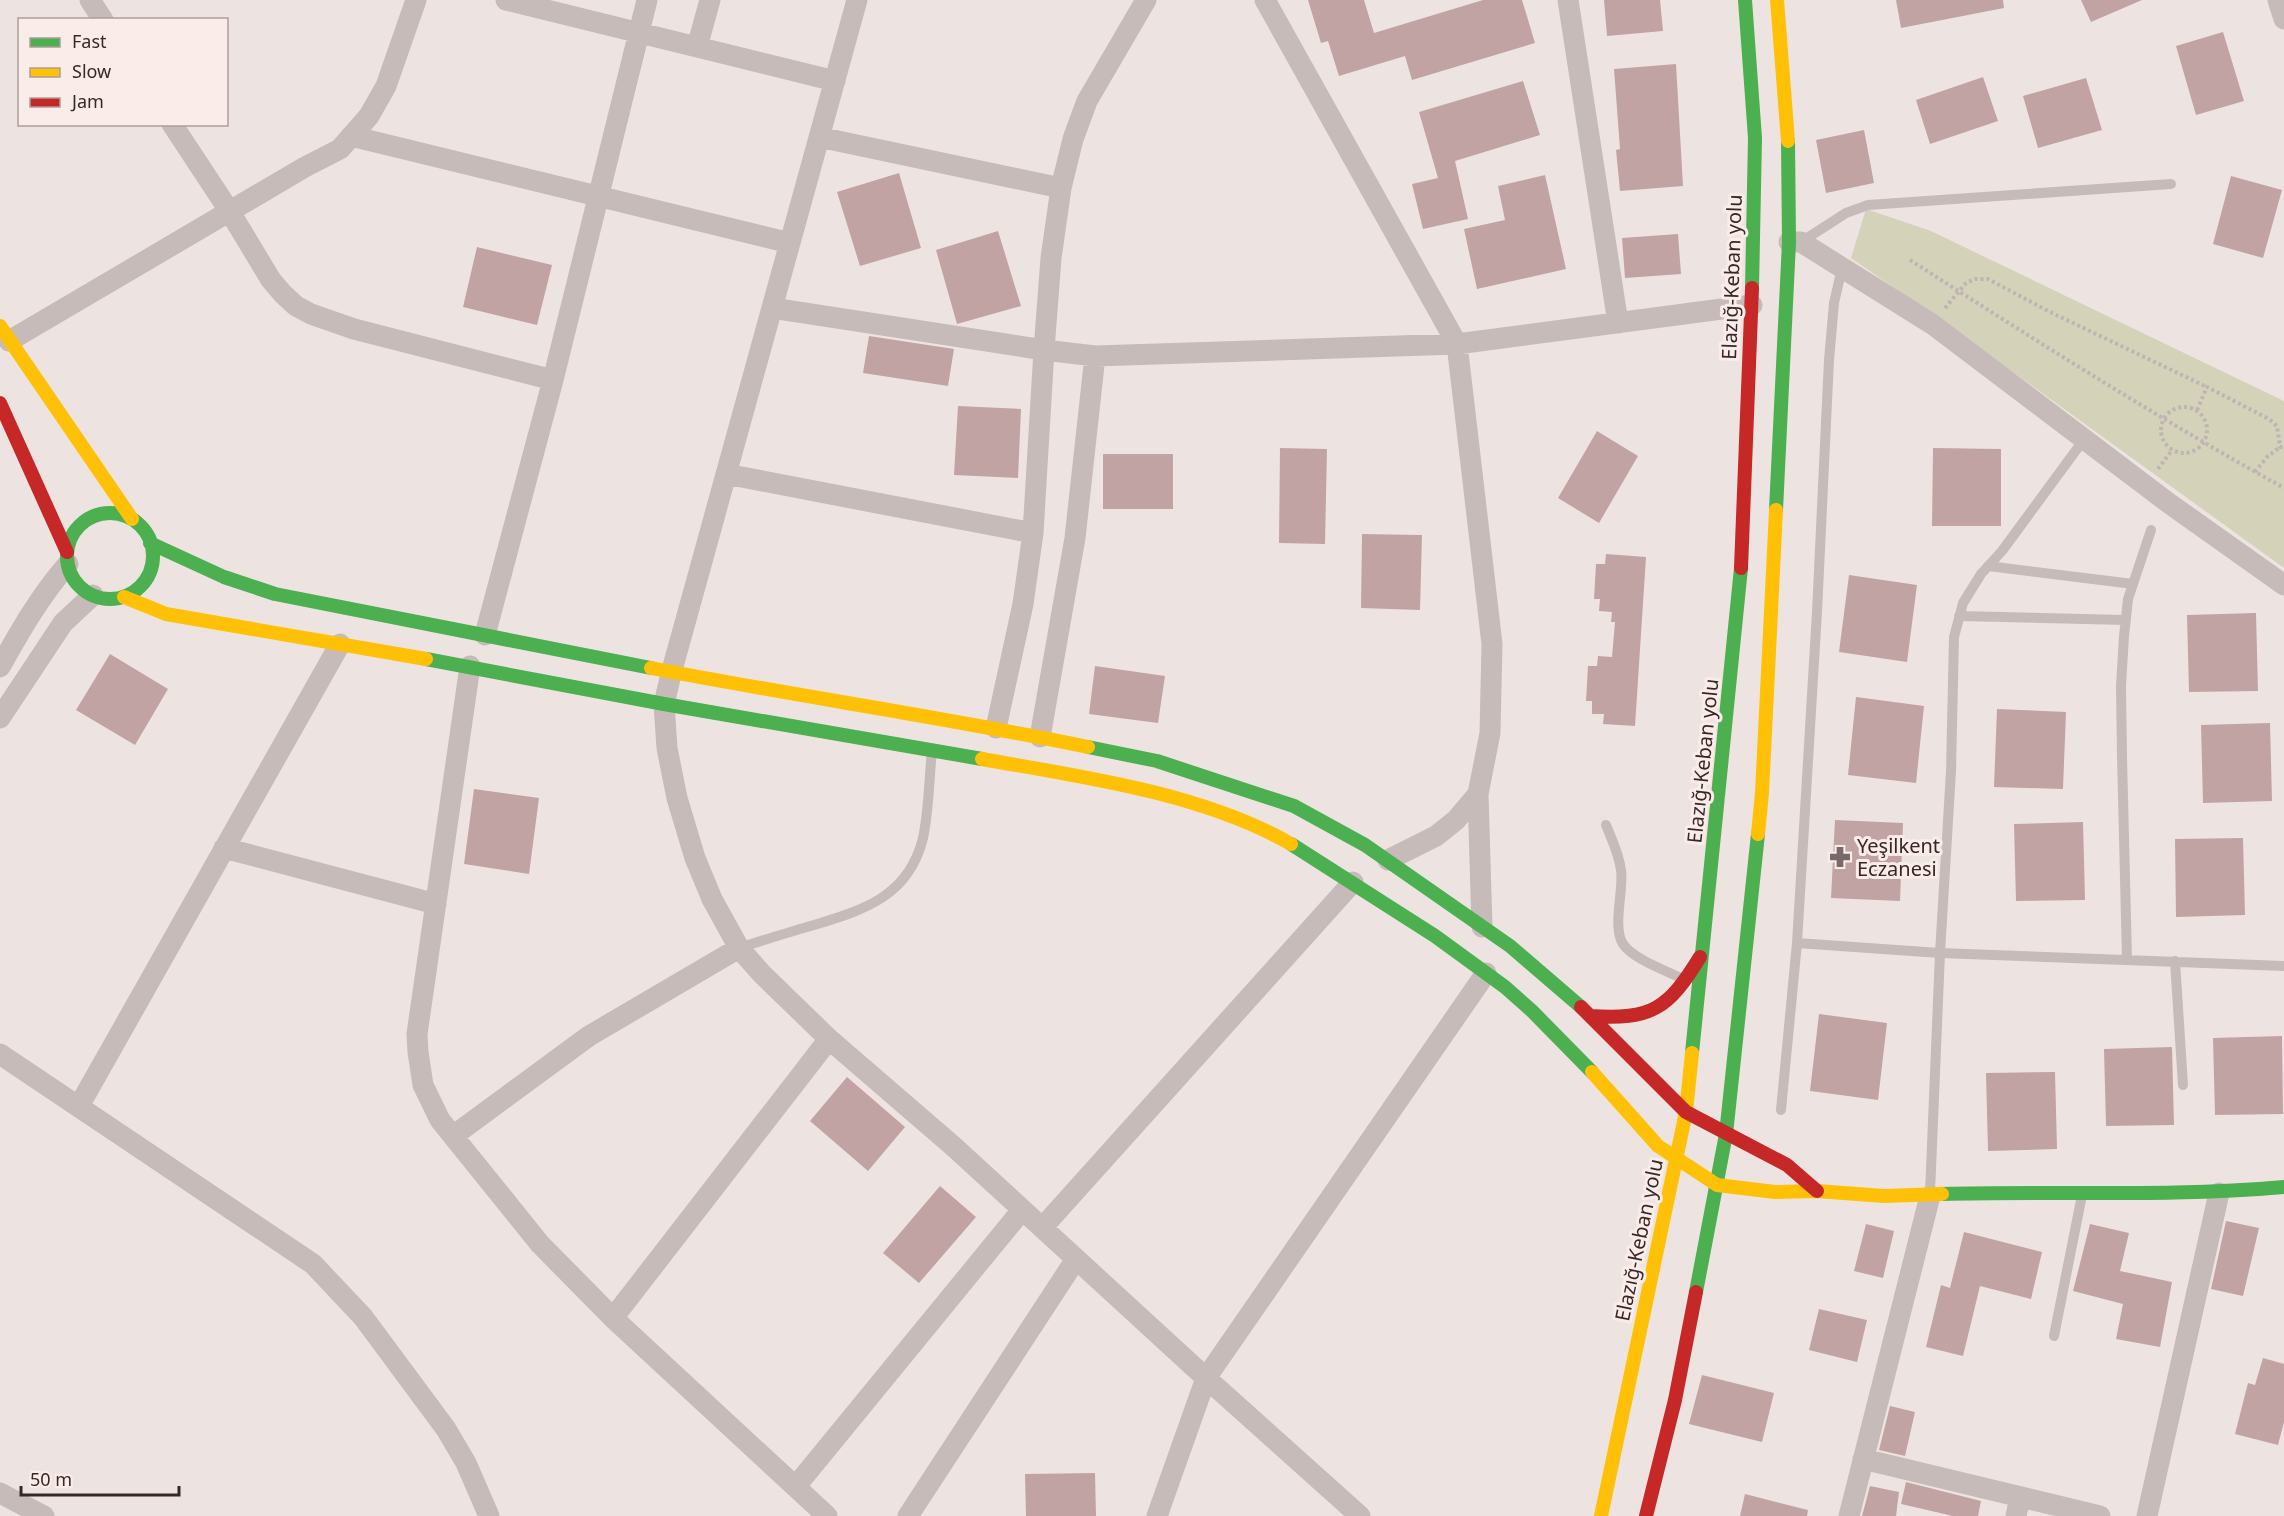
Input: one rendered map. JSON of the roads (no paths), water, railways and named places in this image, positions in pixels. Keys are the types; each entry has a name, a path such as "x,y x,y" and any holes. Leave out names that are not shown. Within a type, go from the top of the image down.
{"main road":[{"name":"Elazığ-Keban yolu","path":"1601,1516 1686,1112 1742,556 1752,305 1755,138 1745,0"},
{"path":"1646,1516 1675,1400 1726,1134 1733,1087 1762,793 1795,242 1778,0"},
{"path":"0,403 68,558 72,576 79,586 93,595 112,599 124,597 135,591 144,583 150,572 153,560 150,543 5,333"},
{"path":"68,558 76,529 85,521 96,515 108,513 120,514 132,519"},
{"path":"150,543 225,577 275,594 672,670 728,683 996,728 1157,761 1294,806 1341,830 1388,860 1510,946 1590,1016 1686,1112 1787,1164 1817,1191"},
{"path":"124,597 166,614 470,666 664,704 1091,778 1195,804 1267,830 1353,882 1435,936 1486,974 1532,1011 1658,1146 1717,1185 1775,1192 1817,1191 1884,1196 2219,1193 2284,1187"},
{"path":"1590,1016 1627,1018 1644,1014 1666,1002 1686,980 1702,952"}],"street":[{"path":"90,0 102,18"},
{"path":"5,333 230,212 340,149 369,116 386,86 416,0"},
{"path":"506,0 834,81"},
{"path":"485,635 553,380 647,0"},
{"path":"697,47 710,0"},
{"path":"857,0 664,704 667,747 677,798 692,848 712,899 739,948 762,974 829,1039 953,1146 1360,1516"},
{"path":"996,728 1023,604 1033,533 1051,258 1061,188 1072,139 1087,101 1146,0"},
{"path":"1265,0 1457,344 1492,644 1490,733 1478,794 1482,927"},
{"path":"1568,0 1618,323"},
{"path":"2278,0 2284,19"},
{"path":"173,126 230,212 271,280 283,294 311,314 354,329 553,380"},
{"path":"351,136 790,243"},
{"path":"819,137 1061,188"},
{"path":"1795,242 1842,268 1932,324 2170,504 2284,585"},
{"path":"772,308 1095,356 1457,344 1752,305"},
{"path":"1040,737 1075,538 1095,356"},
{"path":"726,474 1033,533"},
{"path":"0,667 31,612 68,558"},
{"path":"0,718 63,623 93,595"},
{"path":"79,1106 340,644"},
{"path":"470,666 417,1034 423,1085 430,1102 453,1136 540,1244 613,1318 827,1516"},
{"path":"1388,860 1436,836 1456,820 1478,794"},
{"path":"224,848 436,904"},
{"path":"1042,1228 1353,882"},
{"path":"453,1136 589,1036 739,948"},
{"path":"1157,1516 1206,1378 1486,974"},
{"path":"613,1318 829,1039"},
{"path":"0,1054 294,1250 326,1277 363,1317 446,1429 466,1463 489,1516"},
{"path":"2146,1516 2219,1193"},
{"path":"1849,1516 1930,1196"},
{"path":"796,1486 1022,1210"},
{"path":"908,1516 1076,1259"},
{"path":"1863,1459 2018,1506 2100,1516"},
{"path":"0,1493 45,1516"}],"lane":[{"path":"1795,242 1846,213 1868,205 2171,184"},
{"path":"1781,1110 1797,943 1817,612 1829,360 1834,303 1842,268"},
{"path":"1930,1196 1940,953 1951,771 1953,637 1963,603 1988,566 2002,551 2085,438"},
{"path":"2127,959 2121,686 2128,599 2151,530"},
{"path":"1988,566 2133,584"},
{"path":"1959,616 2126,620"},
{"path":"739,948 859,911 880,900 898,884 909,870 923,837 932,751"},
{"path":"1606,825 1622,872 1619,931 1622,943 1632,953 1686,980"},
{"path":"1797,943 1940,953 2284,966"},
{"path":"2175,961 2183,1085"},
{"path":"2054,1336 2083,1193"}],"place":[{"name":"Yeşilkent Eczanesi","path":"1840,857"}]}
